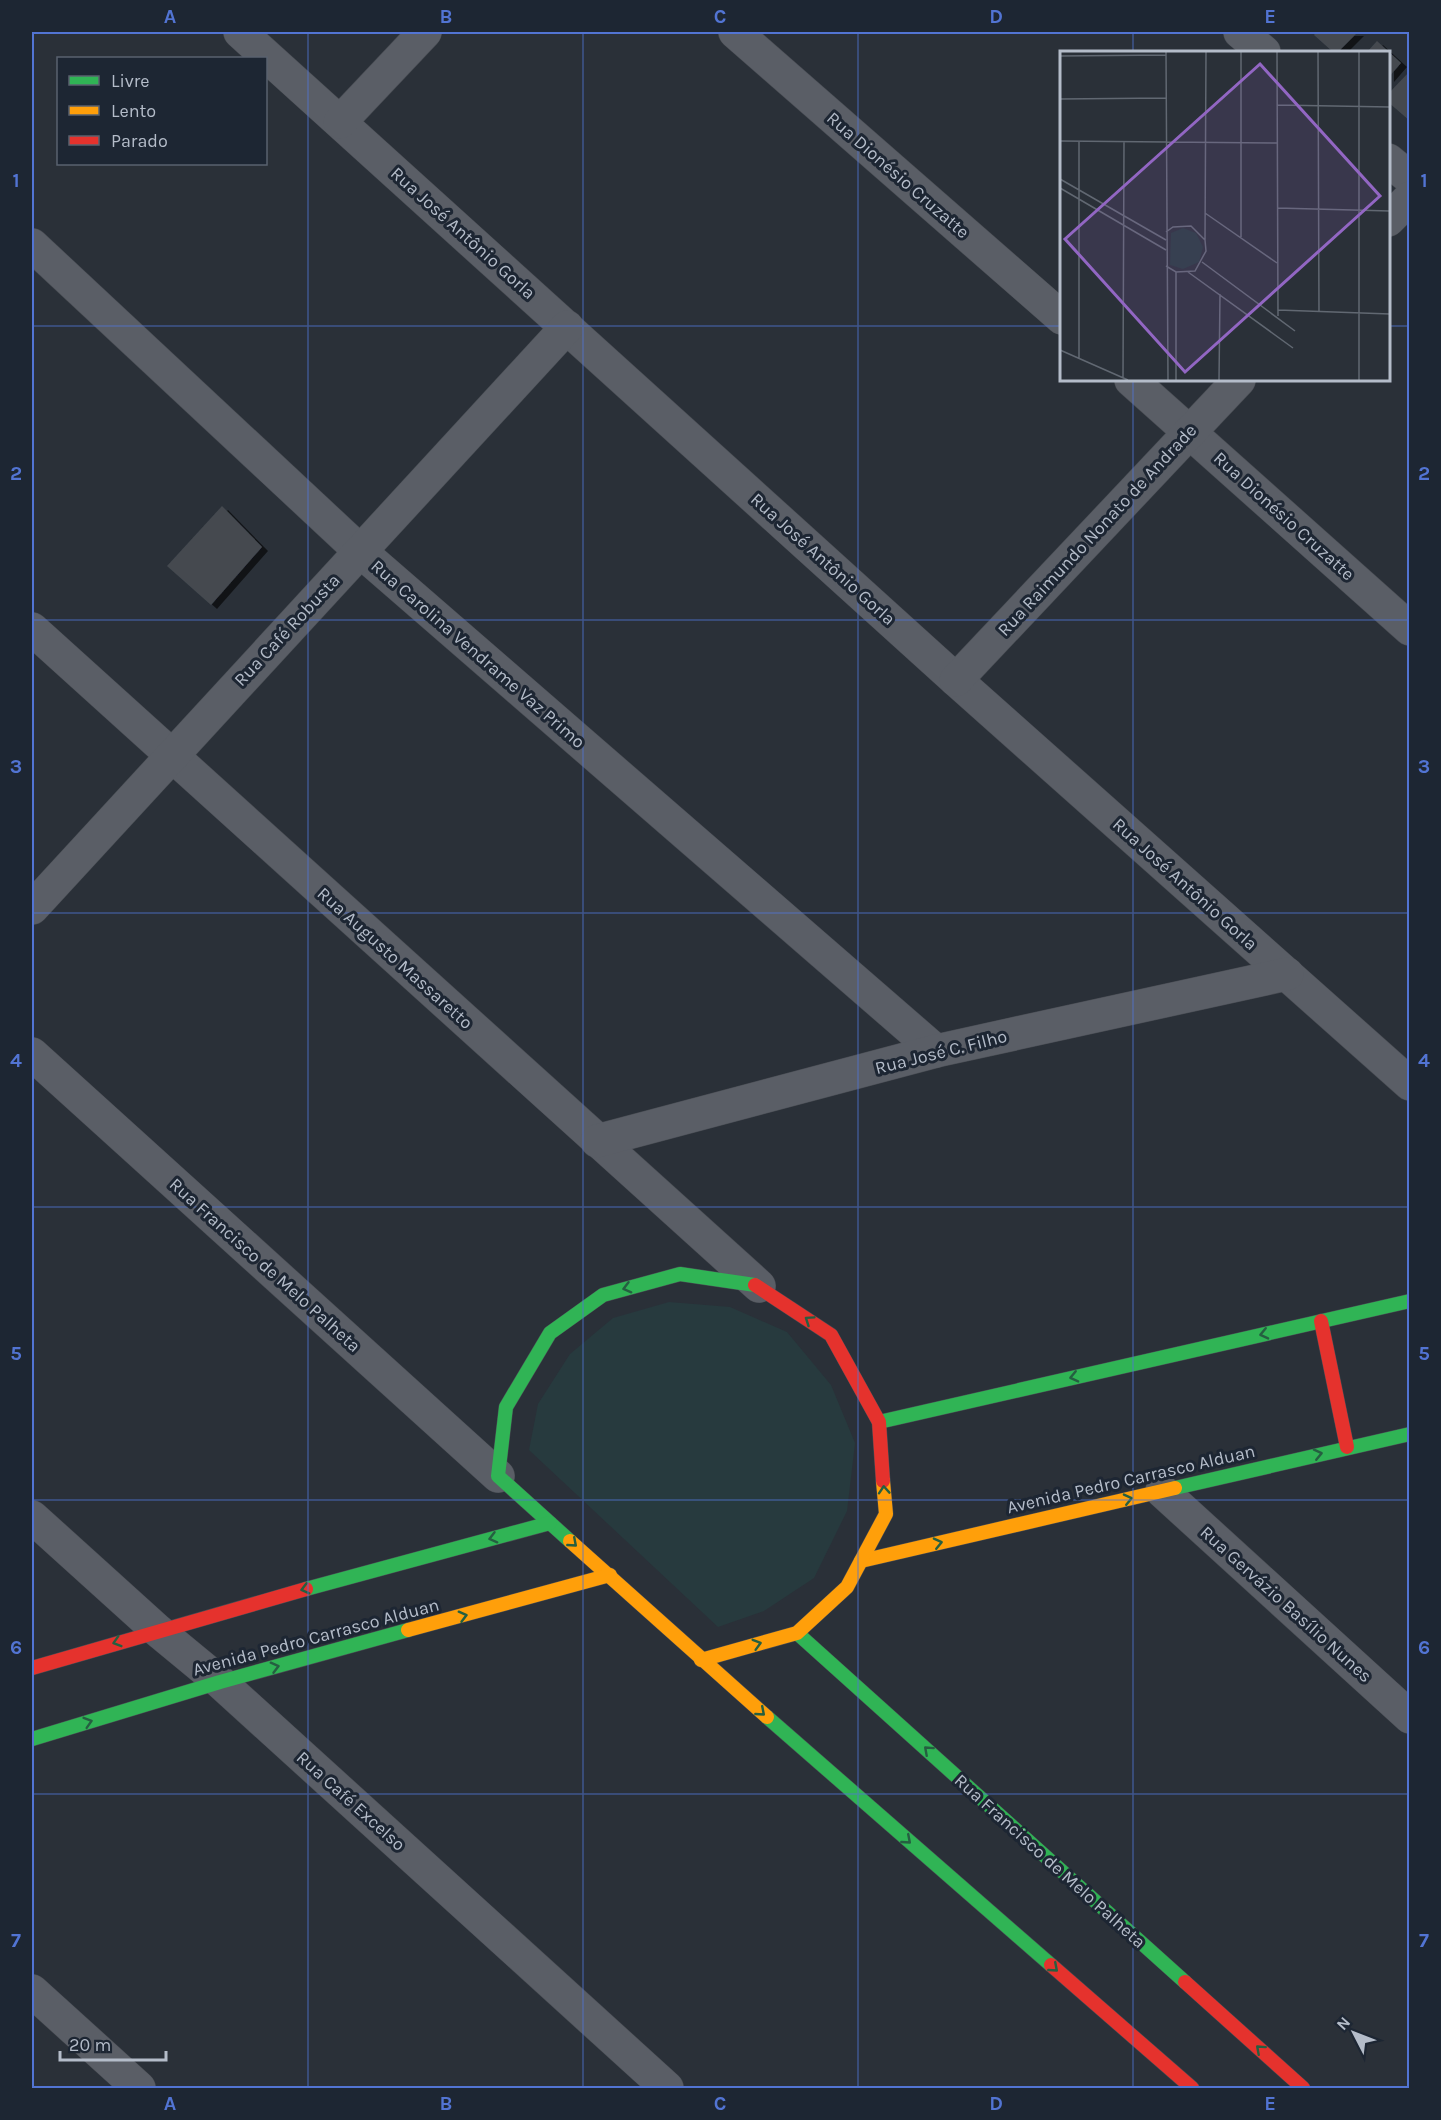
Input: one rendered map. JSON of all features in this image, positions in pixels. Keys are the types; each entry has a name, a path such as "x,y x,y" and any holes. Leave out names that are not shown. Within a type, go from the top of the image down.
{"street":[{"name":"Rua José Antônio Gorla","path":"240,32 956,680 1410,1084"},
{"path":"340,122 425,32"},
{"name":"Rua Dionésio Cruzatte","path":"735,32 1060,316"},
{"path":"1240,32 1263,51"},
{"path":"1390,161 1410,178"},
{"path":"1390,219 1410,198"},
{"name":"Rua Carolina Vendrame Vaz Primo","path":"32,245 360,551 936,1051"},
{"name":"Rua Café Robusta","path":"32,908 567,327"},
{"name":"Rua Dionésio Cruzatte","path":"1132,381 1410,629"},
{"name":"Rua Raimundo Nonato de Andrade","path":"956,680 1238,381"},
{"name":"Rua Augusto Massaretto","path":"32,629 759,1286"},
{"name":"Rua José C. Filho","path":"597,1141 936,1051 1287,974"},
{"name":"Rua Francisco de Melo Palheta","path":"32,1054 498,1476"},
{"path":"701,1660 797,1633 847,1587 886,1514 879,1422 831,1335 759,1286 680,1274 603,1294 550,1333 506,1407 498,1476 610,1575 701,1660 1192,2088"},
{"path":"879,1422 1410,1301"},
{"path":"1321,1321 1347,1447"},
{"name":"Avenida Pedro Carrasco Alduan","path":"861,1561 1410,1434"},
{"name":"Rua Gervázio Basílio Nunes","path":"1162,1491 1410,1717"},
{"name":"Rua Café Excelso","path":"32,1517 157,1630 220,1682 667,2088"},
{"path":"32,1668 157,1630 550,1523"},
{"name":"Avenida Pedro Carrasco Alduan","path":"32,1739 220,1682 610,1575"},
{"name":"Rua Francisco de Melo Palheta","path":"797,1633 1304,2088"},
{"path":"32,1991 139,2088"}],"green space":[{"path":"669,1302 730,1307 787,1332 831,1385 855,1443 847,1511 814,1578 764,1611 718,1627 529,1450 538,1404 570,1354 613,1318"}],"building":[{"path":"1316,32 1358,32 1339,51 1332,51 1314,35"},
{"path":"1377,41 1388,51 1368,51"},
{"path":"1390,53 1401,63 1390,76"},
{"path":"1410,71 1410,121 1390,104 1390,92"},
{"path":"222,506 262,547 211,605 167,566"}],"traffic: fast":[{"path":"570,1541 498,1476 506,1407 550,1333 603,1295 680,1274 755,1285"},
{"path":"879,1422 1410,1301"},
{"path":"1175,1488 1410,1434"},
{"path":"306,1589 550,1523"},
{"path":"32,1739 220,1682 408,1630"},
{"path":"797,1633 1185,1982"},
{"path":"767,1717 1051,1965"}],"traffic: slow":[{"path":"701,1660 797,1633 847,1587 886,1514 883,1481"},
{"path":"861,1561 1175,1488"},
{"path":"570,1541 767,1717"},
{"path":"408,1630 610,1575"}],"traffic: jam":[{"path":"755,1285 831,1335 879,1422 883,1481"},
{"path":"1321,1321 1347,1447"},
{"path":"32,1668 306,1589"},
{"path":"1051,1965 1192,2088"},
{"path":"1185,1982 1303,2088"}]}
